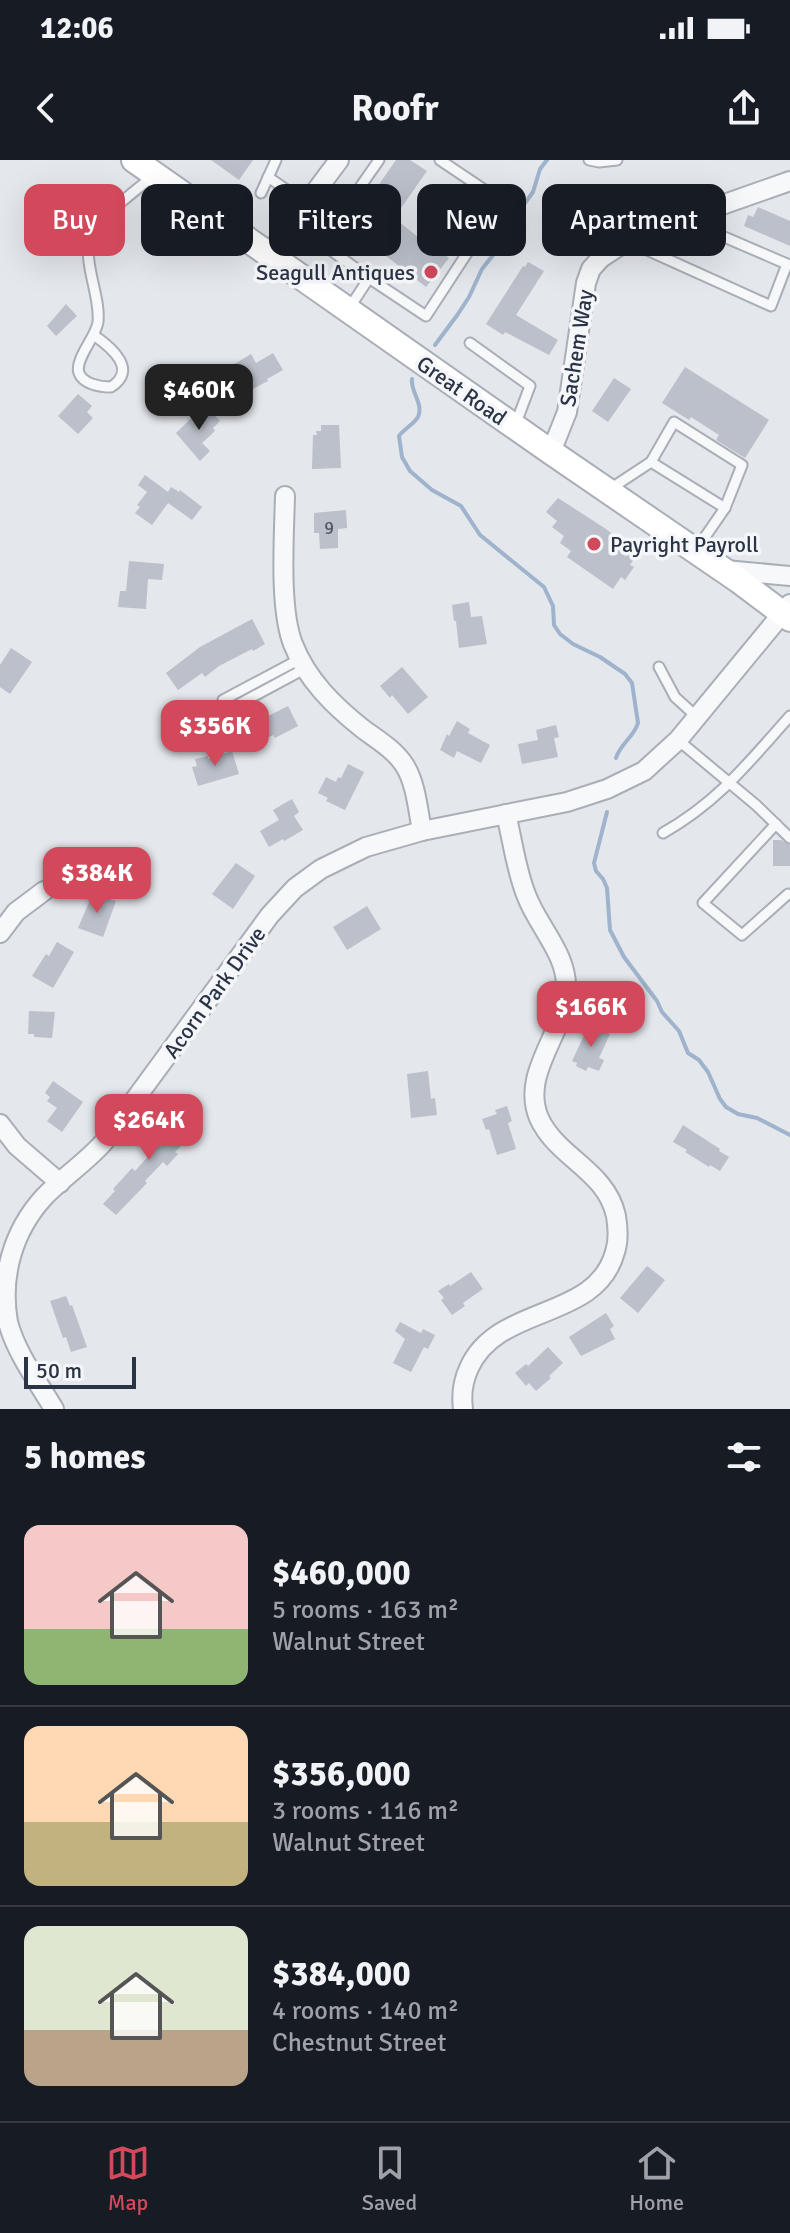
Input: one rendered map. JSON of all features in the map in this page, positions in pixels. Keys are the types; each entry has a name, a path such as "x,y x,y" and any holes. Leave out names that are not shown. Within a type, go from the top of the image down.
{"main road":[{"name":"Great Road","path":"134,160 269,254"},
{"name":"Great Road","path":"272,256 551,452 787,612"}],"street":[{"path":"322,184 339,160"},
{"name":"Sachem Way","path":"726,204 790,181"},
{"name":"Sachem Way","path":"551,452 567,412 586,283 591,269 604,256"},
{"path":"285,496 287,618 294,645 324,694 404,765 410,777 422,831"},
{"path":"722,569 790,576"},
{"name":"Acorn Park Drive","path":"54,1409 4,1324 5,1283 10,1253 24,1224 45,1196 103,1143 281,902 321,869 366,847 422,831 567,802 607,789 644,771 698,718 787,612"},
{"path":"463,1409 463,1385 481,1349 500,1331 569,1302 595,1286 611,1264 618,1235 608,1192 585,1167 556,1143 538,1115 535,1084 565,1004 566,976 526,894 506,814"},
{"path":"0,933 16,912 44,891"},
{"path":"0,1124 17,1146 60,1183"}],"lane":[{"path":"261,193 276,160"},
{"path":"379,160 321,243 426,316 501,201 440,160"},
{"path":"589,160 617,160"},
{"path":"95,336 114,351 121,362 123,375 111,387 83,379 78,366 95,336 98,323 89,251 92,232 155,175"},
{"path":"268,177 278,184"},
{"path":"660,256 771,306 787,264 726,238"},
{"path":"348,310 369,278"},
{"path":"470,343 530,386 514,426"},
{"path":"608,491 651,462 674,422 742,465 725,508 695,551"},
{"path":"651,462 725,508"},
{"path":"303,664 228,710 223,700 303,664"},
{"path":"659,667 675,697 698,718"},
{"path":"663,833 695,814 730,784 790,716"},
{"path":"678,740 790,838"},
{"path":"776,824 703,903 742,935 789,894"}],"building":[{"path":"211,160 253,160 239,180"},
{"path":"396,160 410,160 427,171 401,208 401,184 379,184"},
{"path":"758,207 790,221 790,246 744,226 748,215 753,217"},
{"path":"401,224 417,236 417,256 449,258 426,287 386,256 401,256"},
{"path":"528,262 544,271 516,315 558,340 549,355 486,324"},
{"path":"66,304 77,316 56,336 47,326"},
{"path":"273,353 283,370 243,394 231,366 251,354 256,363"},
{"path":"685,367 769,420 745,458 716,440 719,435 662,403"},
{"path":"614,378 631,389 608,422 592,411"},
{"path":"78,394 92,406 87,412 93,418 78,434 58,416"},
{"path":"205,405 220,421 213,428 215,431 202,443 210,451 200,461 176,433"},
{"path":"321,425 339,425 341,468 312,469 313,435 321,431"},
{"path":"145,475 168,492 171,487 180,490 202,507 192,520 168,503 152,525 135,513 147,492 138,485"},
{"name":"Payright Payroll","path":"558,498 606,529 637,554 630,565 634,567 625,580 621,577 613,589 567,557 571,551 560,543 564,536 552,527 557,521 546,512"},
{"path":"346,510 347,528 338,529 338,548 320,549 319,533 314,533 314,513"},
{"path":"129,561 164,564 162,580 148,579 146,609 118,607 120,591 126,591"},
{"path":"469,602 471,617 482,616 487,644 459,648 452,605"},
{"path":"252,619 265,644 219,666 205,677 202,673 178,690 166,673 200,647"},
{"path":"11,648 32,662 10,694 0,687 0,665"},
{"path":"402,667 428,697 408,714 380,686"},
{"path":"288,706 298,726 258,743 248,726"},
{"path":"457,721 470,729 468,733 490,745 481,763 457,751 454,758 440,750"},
{"path":"556,725 559,737 554,738 558,757 522,764 518,744 538,740 536,730"},
{"path":"232,751 239,774 198,786 192,767 197,766 195,759 208,756 208,759"},
{"path":"348,764 364,772 345,810 326,801 328,798 318,793 326,777 336,782"},
{"path":"292,799 299,812 294,816 303,830 269,847 260,831 279,820 273,810"},
{"path":"773,840 790,845 790,866 773,866"},
{"path":"236,863 255,876 233,909 212,894"},
{"path":"93,893 116,901 103,937 78,928"},
{"path":"367,906 381,929 347,950 333,927"},
{"path":"57,942 74,952 53,988 32,976"},
{"path":"29,1011 55,1012 52,1038 28,1034"},
{"path":"589,1025 610,1034 599,1058 604,1060 599,1071 588,1067 586,1071 572,1061"},
{"path":"428,1071 431,1099 435,1098 437,1115 411,1118 407,1074"},
{"path":"53,1081 83,1102 62,1132 47,1121 57,1108 47,1101 50,1097 45,1093"},
{"path":"507,1106 512,1121 508,1123 516,1149 497,1155 489,1129 486,1130 482,1119 497,1114 495,1110"},
{"path":"173,1111 187,1124 176,1136 184,1143 175,1152 178,1154 167,1166 163,1162 116,1215 103,1204 132,1168 135,1171 152,1152 144,1144"},
{"path":"683,1125 729,1157 720,1171 673,1142"},
{"path":"647,1266 665,1280 638,1313 620,1298"},
{"path":"471,1272 483,1289 452,1315 438,1291"},
{"path":"66,1296 87,1347 71,1352 50,1301"},
{"path":"606,1313 614,1326 610,1329 615,1339 581,1356 569,1337"},
{"path":"400,1322 421,1333 423,1329 435,1335 428,1349 424,1347 411,1372 393,1363 405,1339 395,1331"},
{"path":"548,1347 563,1363 536,1391 529,1383 526,1386 515,1373 526,1364 528,1366"}],"waterway":[{"path":"435,345 469,297 482,269 509,235 547,160"},
{"path":"412,379 418,417 399,436 402,457 410,471 432,490 461,506 480,535 544,587 553,606 554,625 560,634 625,674 632,683 638,723 616,758"},
{"path":"607,812 594,863 607,888 610,930 624,957 679,1031 688,1053 699,1060 708,1072 726,1107 790,1135"}],"place":[{"name":"Seagull Antiques","path":"431,272"},
{"name":"Payright Payroll","path":"594,544"}]}
